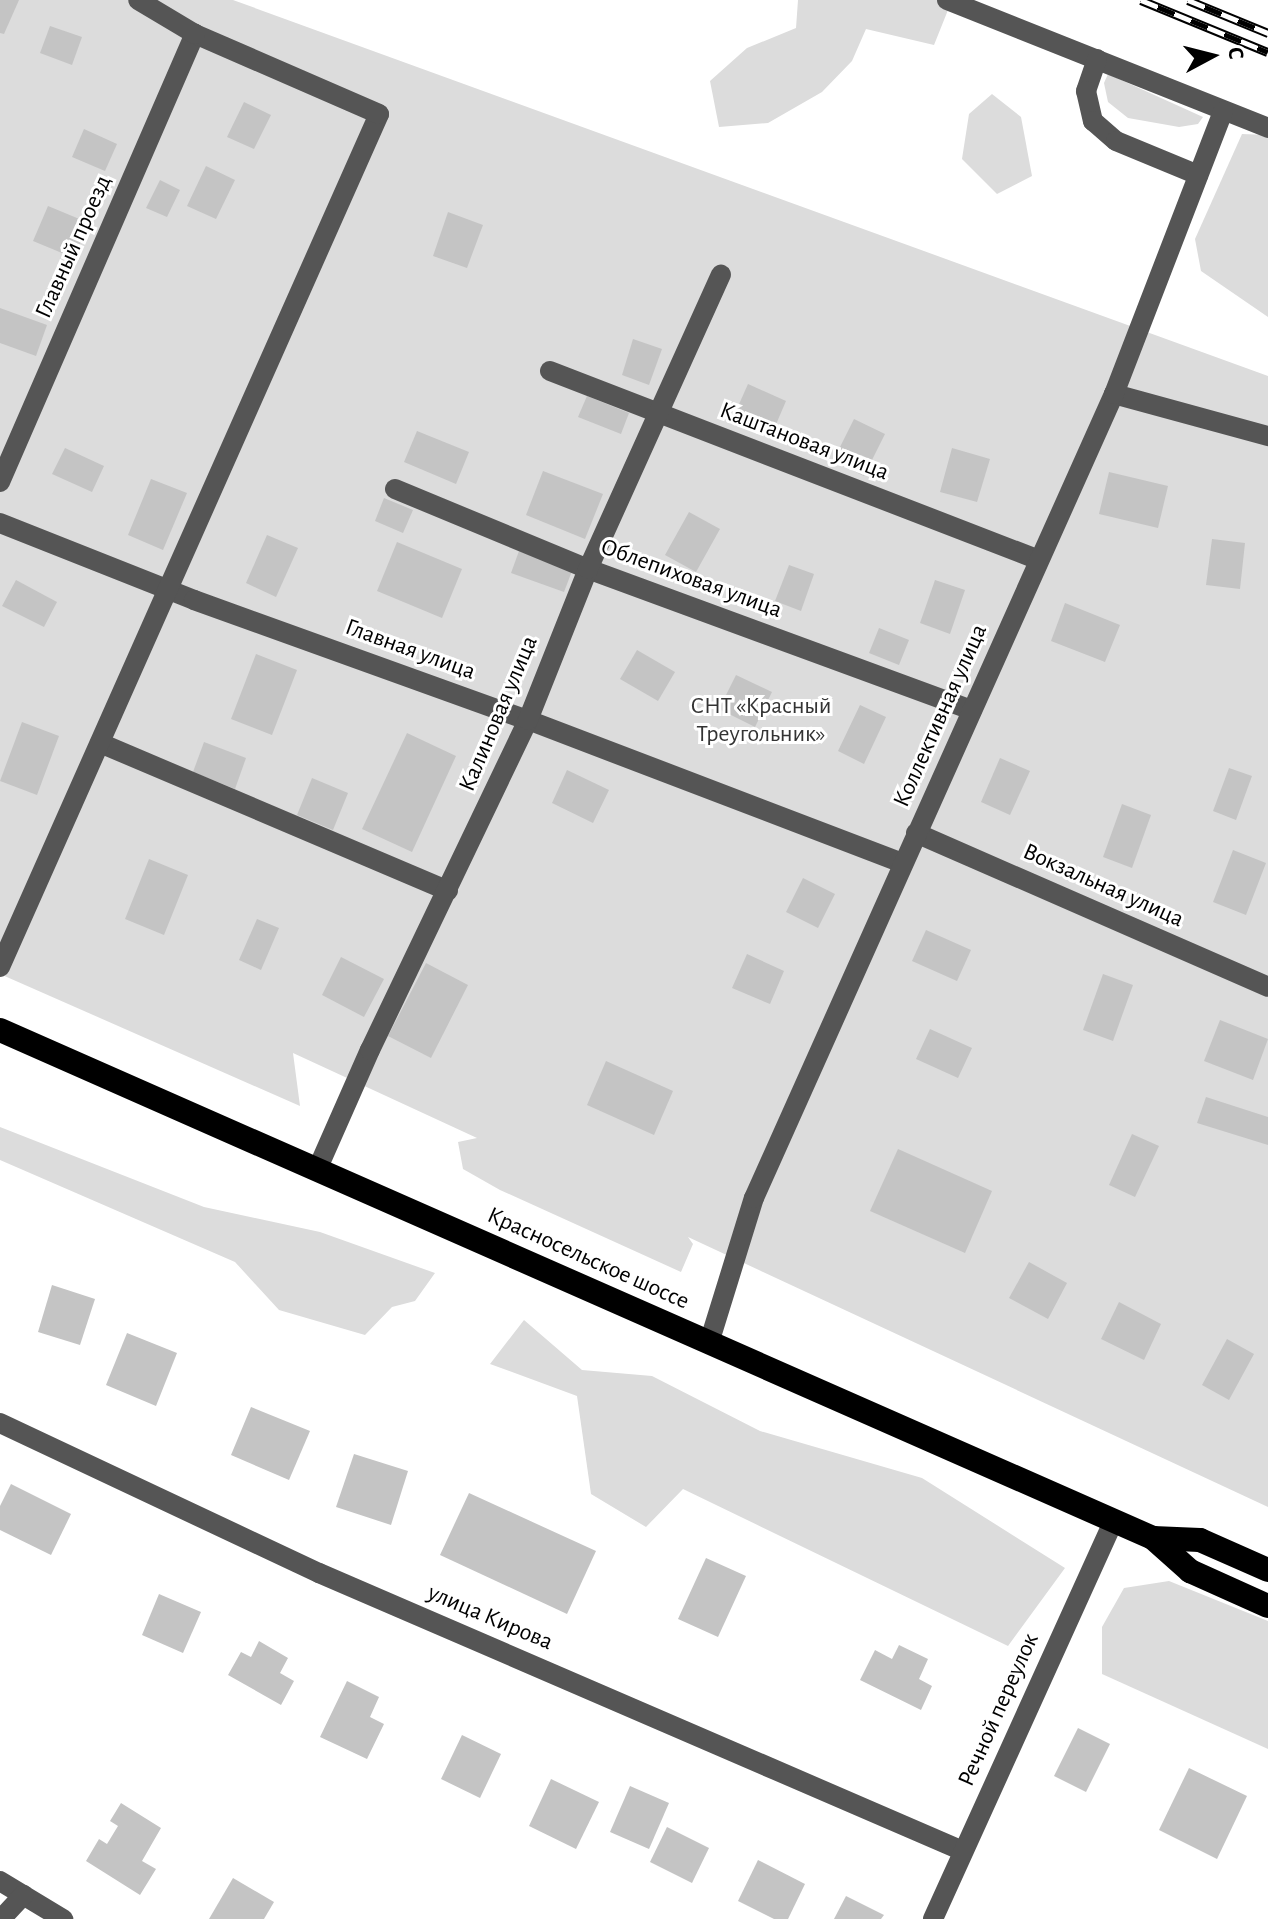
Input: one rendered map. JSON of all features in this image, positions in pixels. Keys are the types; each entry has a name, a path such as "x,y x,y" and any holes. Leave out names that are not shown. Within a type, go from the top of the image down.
{"highway":[{"name":"Красносельское шоссе","path":"0,1030 1113,1522 1153,1538 1200,1540 1268,1570"},
{"name":"Красносельское шоссе","path":"1153,1538 1190,1571 1268,1606"}],"street":[{"path":"0,967 379,114 195,34 138,0"},
{"path":"947,0 1268,128"},
{"name":"Главный проезд","path":"0,482 195,34"},
{"path":"1097,59 1086,91 1093,121 1116,141 1198,175"},
{"name":"Коллективная улица","path":"709,1343 754,1198 1114,394 1223,111"},
{"name":"Калиновая улица","path":"317,1170 370,1050 528,720 588,569 721,275"},
{"name":"Каштановая улица","path":"550,371 1039,560"},
{"path":"1114,394 1268,436"},
{"name":"Облепиховая улица","path":"395,489 588,569 972,710"},
{"name":"Главная улица","path":"0,523 168,590 528,720 903,863"},
{"path":"100,743 448,891"},
{"name":"Вокзальная улица","path":"916,833 1268,987"},
{"name":"улица Кирова","path":"0,1423 319,1573 963,1851"},
{"name":"Речной переулок","path":"933,1919 1113,1522"},
{"path":"0,1881 63,1919"},
{"path":"1,1919 23,1895"}],"green space":[{"name":"СНТ «Красный Треугольник»","path":"0,0 233,0 1268,376 1268,1507 688,1237 693,1244 681,1272 500,1190 463,1169 458,1142 477,1138 293,1053 300,1106 0,974"},
{"path":"798,0 952,0 934,45 866,29 852,61 822,92 768,123 719,127 710,81 747,48 796,28"},
{"path":"1108,74 1203,117 1198,124 1179,127 1128,118 1108,102 1104,83"},
{"path":"992,94 1021,117 1032,176 997,194 962,159 969,114"},
{"path":"1242,134 1268,135 1268,317 1201,271 1195,239"},
{"path":"0,1127 204,1207 320,1232 435,1273 415,1301 392,1307 365,1335 279,1310 235,1262 0,1160"},
{"path":"524,1320 582,1370 652,1376 760,1431 922,1478 1065,1568 1008,1646 683,1489 646,1527 591,1494 577,1396 490,1364"},
{"path":"1169,1581 1268,1621 1268,1749 1102,1674 1102,1627 1124,1588"}],"building":[{"path":"0,0 19,0 4,34 0,33"},
{"path":"50,26 82,37 72,65 40,53"},
{"path":"244,102 271,115 254,149 227,137"},
{"path":"84,129 117,144 105,171 72,157"},
{"path":"206,166 235,180 216,219 187,206"},
{"path":"160,180 180,190 167,217 146,208"},
{"path":"48,206 89,223 74,258 33,241"},
{"path":"448,212 483,225 467,268 433,256"},
{"path":"0,308 47,325 36,356 0,343"},
{"path":"633,339 662,349 649,385 622,375"},
{"path":"748,384 786,401 774,429 736,411"},
{"path":"587,396 629,413 621,434 578,417"},
{"path":"854,419 885,434 864,476 833,461"},
{"path":"417,431 469,452 456,484 404,462"},
{"path":"65,448 104,466 92,492 52,474"},
{"path":"952,448 990,459 977,502 940,492"},
{"path":"543,471 603,494 585,539 526,515"},
{"path":"1109,472 1168,486 1158,528 1099,514"},
{"path":"151,479 187,493 163,550 128,535"},
{"path":"384,498 413,510 403,533 375,521"},
{"path":"689,512 720,529 696,572 665,555"},
{"path":"267,535 298,548 276,597 246,583"},
{"path":"1212,539 1245,543 1240,589 1206,585"},
{"path":"397,542 462,569 442,618 377,591"},
{"path":"519,551 572,571 564,592 511,573"},
{"path":"789,565 814,574 801,611 775,601"},
{"path":"16,580 57,602 44,627 2,606"},
{"path":"935,580 965,590 950,634 920,623"},
{"path":"1065,603 1120,625 1105,662 1051,641"},
{"path":"879,628 909,640 899,665 869,653"},
{"path":"637,650 675,672 658,701 620,679"},
{"path":"256,654 297,670 272,735 231,719"},
{"path":"736,675 772,692 755,727 719,709"},
{"path":"860,705 886,717 864,764 838,751"},
{"path":"22,722 59,736 37,795 0,781"},
{"path":"407,733 456,756 412,852 362,829"},
{"path":"204,742 246,758 235,789 193,772"},
{"path":"1000,758 1030,771 1010,815 981,802"},
{"path":"1229,768 1252,776 1236,820 1213,811"},
{"path":"567,770 609,790 593,823 552,803"},
{"path":"312,778 348,793 333,830 297,815"},
{"path":"1122,804 1151,815 1132,868 1103,857"},
{"path":"1233,850 1266,863 1246,915 1213,902"},
{"path":"149,859 188,875 164,935 125,919"},
{"path":"803,878 835,894 818,928 786,912"},
{"path":"257,919 279,928 261,970 239,960"},
{"path":"926,930 971,950 957,981 912,961"},
{"path":"747,954 784,971 770,1004 732,988"},
{"path":"341,957 384,979 364,1017 322,995"},
{"path":"426,963 468,985 431,1058 388,1036"},
{"path":"1103,974 1133,985 1113,1041 1083,1030"},
{"path":"1220,1020 1268,1039 1253,1080 1204,1061"},
{"path":"930,1029 972,1048 958,1078 916,1059"},
{"path":"606,1061 673,1091 654,1135 587,1105"},
{"path":"1206,1097 1268,1117 1268,1145 1197,1123"},
{"path":"1132,1134 1159,1146 1135,1197 1109,1185"},
{"path":"898,1149 992,1191 965,1253 870,1211"},
{"path":"1029,1262 1067,1283 1048,1319 1009,1298"},
{"path":"52,1285 95,1299 80,1345 38,1332"},
{"path":"1119,1302 1161,1324 1144,1360 1101,1339"},
{"path":"127,1333 177,1353 156,1406 106,1385"},
{"path":"1227,1339 1254,1354 1229,1400 1202,1385"},
{"path":"251,1407 310,1431 289,1480 231,1455"},
{"path":"354,1454 408,1471 391,1525 336,1507"},
{"path":"11,1484 71,1514 51,1555 0,1530 0,1506"},
{"path":"469,1493 596,1551 567,1614 440,1555"},
{"path":"706,1558 746,1576 718,1637 678,1619"},
{"path":"159,1594 201,1612 183,1653 142,1635"},
{"path":"259,1641 288,1658 280,1673 294,1681 281,1705 228,1675 241,1652 251,1657"},
{"path":"899,1645 928,1659 919,1679 932,1686 921,1710 860,1680 875,1650 892,1659"},
{"path":"347,1681 379,1697 370,1717 384,1724 367,1759 320,1737"},
{"path":"1078,1728 1110,1744 1086,1792 1054,1776"},
{"path":"462,1735 501,1754 480,1798 441,1779"},
{"path":"1189,1768 1247,1796 1217,1859 1159,1830"},
{"path":"551,1779 599,1802 576,1849 529,1826"},
{"path":"630,1786 669,1803 649,1849 610,1832"},
{"path":"121,1803 161,1828 142,1861 156,1869 140,1895 86,1861 99,1839 107,1844 118,1826 110,1821"},
{"path":"667,1827 709,1848 692,1883 650,1862"},
{"path":"758,1860 805,1884 788,1919 774,1919 738,1901"},
{"path":"233,1878 274,1902 264,1919 209,1919"},
{"path":"846,1896 884,1915 881,1919 834,1919"}],"railway":[{"path":"1141,0 1268,52"},
{"path":"1188,0 1268,33"}]}
